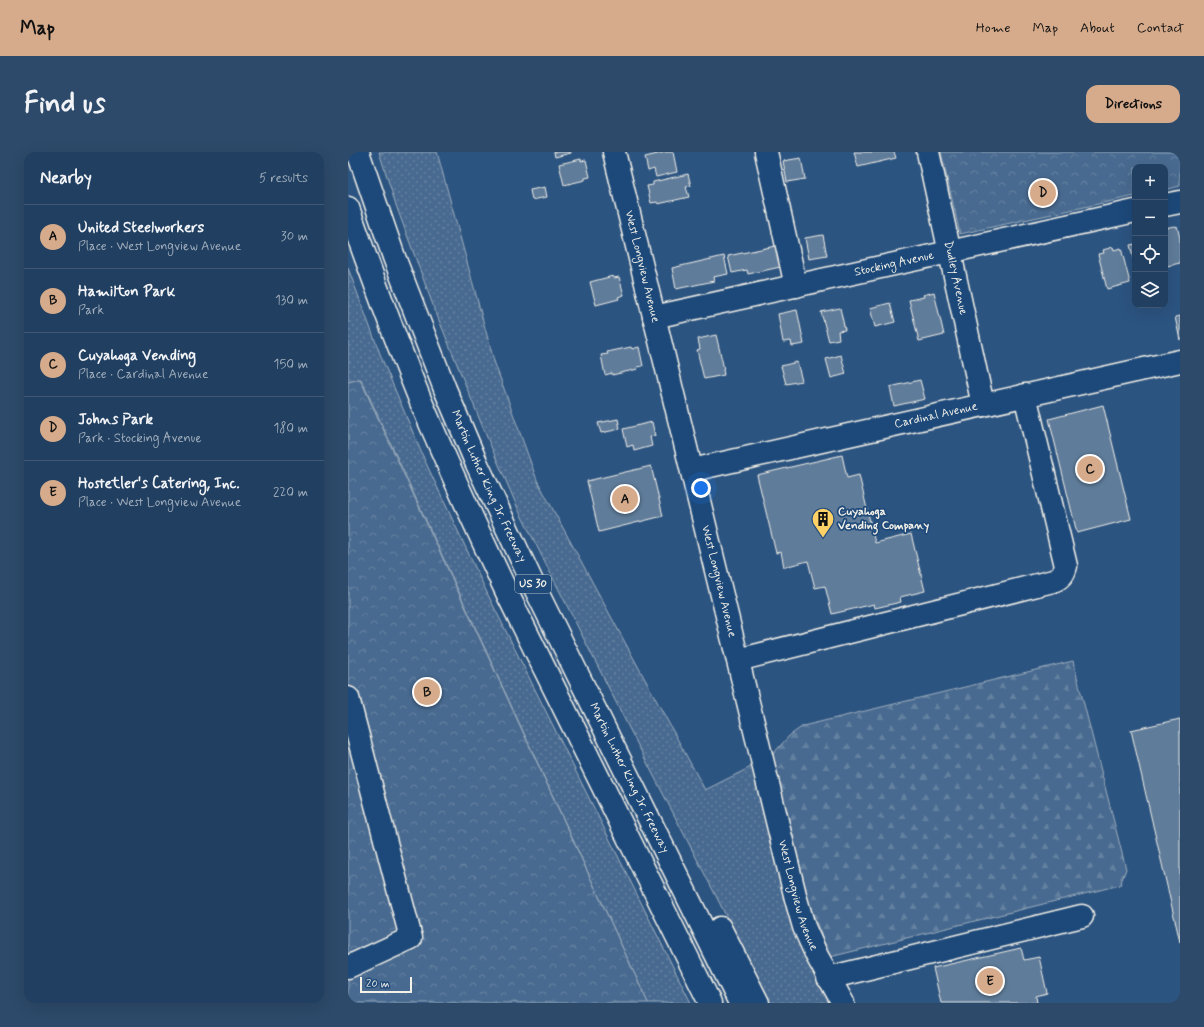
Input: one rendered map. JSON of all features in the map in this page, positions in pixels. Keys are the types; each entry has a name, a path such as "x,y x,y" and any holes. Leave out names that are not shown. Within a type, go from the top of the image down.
{"main road":[{"name":"Martin Luther King Jr. Freeway","path":"358,152 394,257 445,389 476,462 535,588 740,1003"},
{"name":"West Longview Avenue","path":"614,152 796,900 809,939 828,978 843,1003"},
{"path":"766,152 796,286"},
{"name":"Dudley Avenue","path":"928,152 983,404"},
{"path":"1168,204 1180,202"},
{"name":"US 30","path":"348,208 390,323 452,475 483,542 710,1003"},
{"name":"Stocking Avenue","path":"654,317 1132,213"},
{"name":"Cardinal Avenue","path":"692,470 1180,361"},
{"path":"738,660 1053,581 1059,578 1064,573 1066,566 1025,395"},
{"path":"348,698 411,938 348,967"},
{"path":"606,732 704,897 758,1003"},
{"path":"828,978 1082,916"}],"green space":[{"path":"379,152 437,152 494,361 537,480 705,790 753,766 801,947 817,981 830,1003 770,1003 519,511 434,308 397,208"},
{"path":"941,152 1180,152 1180,186 1168,189 1168,164 1132,164 1132,197 960,234"},
{"path":"348,268 382,359 425,461 489,597 691,1003 648,1003 361,379 348,382"},
{"path":"360,379 648,1003 348,1003 348,382"},
{"path":"1073,661 1126,869 1120,885 830,957 809,904 772,755 789,736 803,726"}],"building":[{"path":"554,152 571,152 571,153 555,157"},
{"path":"666,152 673,152 677,172 656,177 654,169 648,171 645,157"},
{"path":"854,152 894,152 896,158 858,167"},
{"path":"801,158 805,179 787,182 783,161"},
{"path":"581,159 581,161 586,160 590,177 585,178 585,180 564,185 559,164"},
{"path":"688,174 691,186 686,187 689,197 658,204 657,202 651,203 647,186 653,185 653,182"},
{"path":"545,187 547,197 532,200 530,190"},
{"path":"1177,226 1180,238 1180,263 1168,266 1168,236 1168,227"},
{"path":"823,235 827,256 809,259 805,238"},
{"path":"780,245 785,266 748,274 747,270 732,273 728,256"},
{"path":"1113,247 1114,250 1121,248 1130,283 1107,289 1098,254 1104,253 1103,250"},
{"path":"724,256 728,274 713,277 714,281 676,289 672,268"},
{"path":"613,276 614,278 619,277 624,295 618,297 619,299 596,305 590,282"},
{"path":"934,292 944,335 919,341 909,300 924,297 923,295"},
{"path":"890,303 895,322 875,327 870,308"},
{"path":"840,308 845,330 838,331 839,339 829,341 821,312"},
{"path":"797,310 804,344 792,346 791,341 783,342 778,314"},
{"path":"1180,316 1180,340 1175,317"},
{"path":"716,335 724,375 704,379 697,350 700,349 698,339"},
{"path":"631,347 632,349 639,347 643,366 637,367 638,369 612,375 612,373 605,375 601,355 608,354 607,352"},
{"path":"841,355 846,374 831,378 826,359"},
{"path":"797,362 802,381 786,384 781,366"},
{"path":"920,380 925,399 894,406 890,387"},
{"path":"1103,405 1131,519 1077,533 1049,419"},
{"path":"618,419 620,429 601,433 598,423"},
{"path":"652,422 655,436 650,437 652,446 634,451 633,445 627,447 623,429"},
{"name":"Cuyahoga Vending Company","path":"842,455 847,478 859,475 875,543 911,534 925,591 900,597 901,602 875,608 874,604 832,614 825,586 815,588 808,561 784,567 781,552 776,553 757,475"},
{"path":"651,466 663,516 599,532 587,481"},
{"path":"1180,719 1180,942 1131,730"},
{"path":"1021,948 1024,960 1039,957 1047,993 1036,996 1037,1003 941,1003 933,968"}],"place":[{"name":"Johns Park","path":"1043,193"},
{"name":"Cuyahoga Vending","path":"1090,469"},
{"name":"United Steelworkers","path":"625,499"},
{"name":"Cuyahoga Vending Company","path":"823,538"},
{"name":"Hamilton Park","path":"427,692"},
{"name":"Hostetler's Catering, Inc.","path":"990,981"}]}
